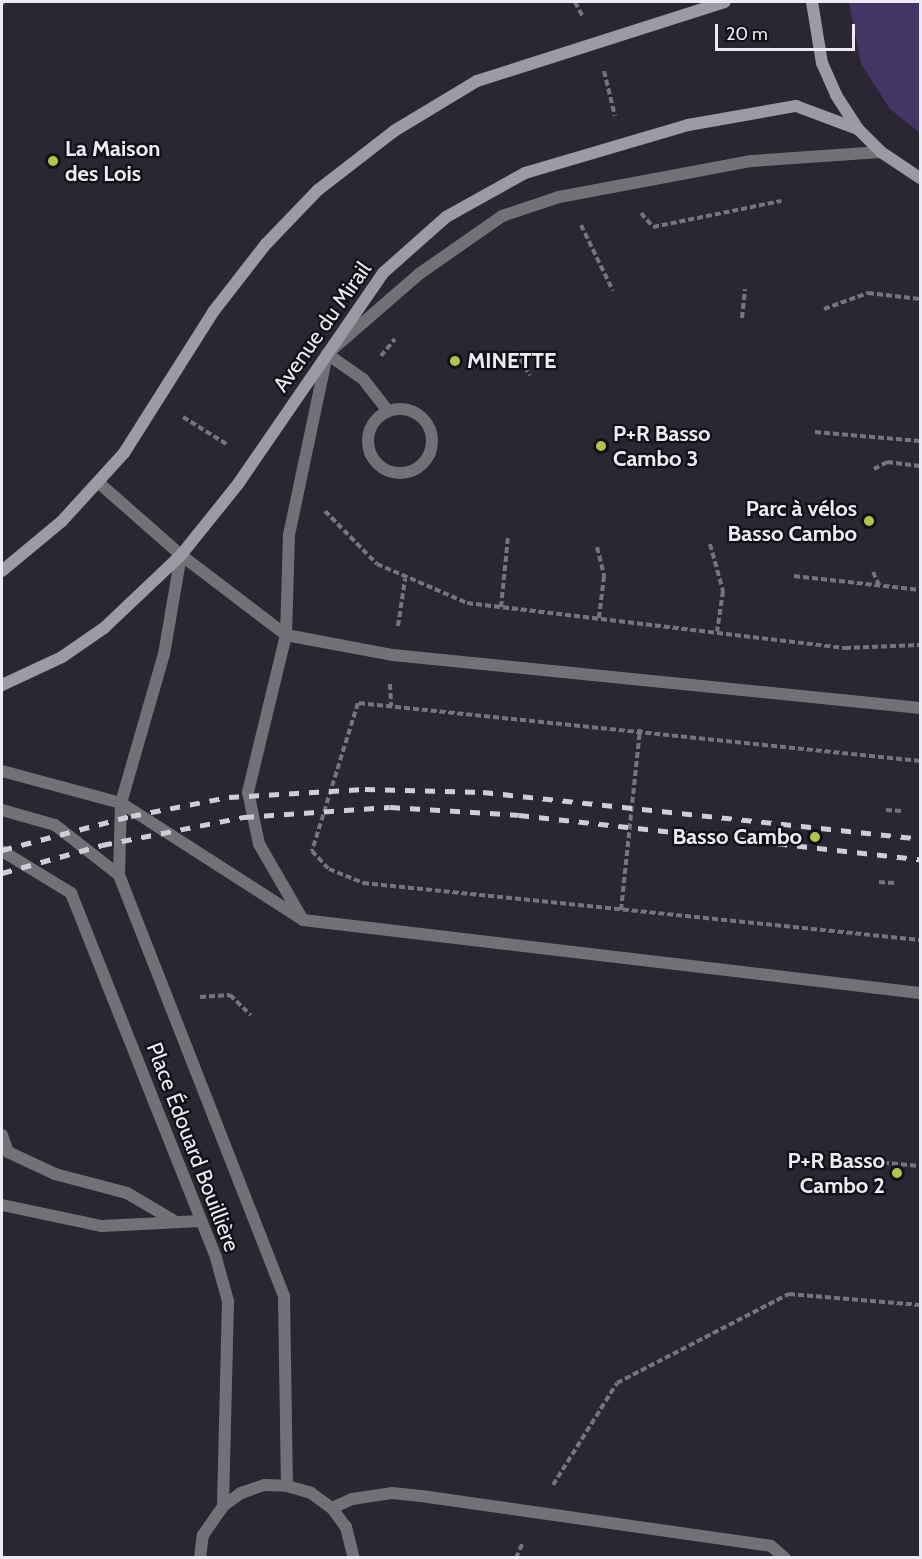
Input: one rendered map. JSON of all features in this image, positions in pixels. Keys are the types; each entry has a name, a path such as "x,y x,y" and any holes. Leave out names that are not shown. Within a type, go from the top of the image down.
{"main road":[{"path":"2,571 62,521 124,453 155,400 213,312 269,240 318,190 394,131 477,81 725,2"},
{"path":"812,2 822,63 836,95 858,129 881,152 921,178"},
{"name":"Avenue du Mirail","path":"2,685 62,657 104,628 181,555 254,462 383,273 446,217 525,173 633,139 796,106 858,129"}],"street":[{"path":"303,920 259,844 249,792 257,745 286,635 289,535 327,354 418,274 502,216 560,197 752,161 881,152"},
{"path":"327,354 363,379 387,410"},
{"path":"404,407 420,414 431,427 432,444 427,460 414,471 397,474 381,468 370,454 368,438 374,421 387,410 404,407"},
{"path":"99,483 181,555 286,635 393,655 921,708"},
{"name":"Place Édouard Bouillière","path":"181,555 164,654 121,803 118,875 284,1297 287,1486"},
{"path":"2,771 121,803 303,920 921,993"},
{"path":"2,810 55,825 118,875"},
{"name":"Place Édouard Bouillière","path":"2,851 71,893 201,1221 228,1301 223,1506"},
{"path":"2,1135 8,1152 55,1174 127,1193 173,1220"},
{"path":"2,1205 102,1226 173,1220 201,1221"},
{"path":"200,1557 203,1535 223,1506 242,1493 264,1485 287,1486 311,1493 332,1508 346,1527 354,1557"},
{"path":"332,1508 352,1499 393,1493 537,1511 626,1528 771,1546 785,1557"}],"path":[{"path":"639,211 653,227 781,201"},
{"path":"580,223 613,291"},
{"path":"742,318 745,289"},
{"path":"824,309 868,293 921,299"},
{"path":"516,351 530,375"},
{"path":"155,400 254,462"},
{"path":"815,432 921,441"},
{"path":"874,469 887,462 921,466"},
{"path":"298,489 314,498 377,564 466,603 845,648 921,645"},
{"path":"501,607 508,537"},
{"path":"710,544 723,591 717,632"},
{"path":"597,547 604,576 598,618"},
{"path":"873,572 880,585"},
{"path":"794,576 921,590"},
{"path":"921,761 640,729 358,703 312,851 329,869 363,883 921,940"},
{"path":"621,910 640,729"},
{"path":"886,810 902,811"},
{"path":"879,882 894,883"},
{"path":"190,997 230,995 251,1015"},
{"path":"865,1161 921,1166"},
{"path":"516,1557 537,1511 616,1383 789,1294 921,1305"}],"shaded area":[{"path":"849,2 920,2 920,133 890,109 861,64"}],"railway":[{"path":"2,850 131,816 229,797 365,789 483,792 920,839"},
{"path":"2,873 102,845 244,817 390,807 519,815 920,859"}],"place":[{"name":"La Maison des Lois","path":"53,161"},
{"name":"MINETTE","path":"455,361"},
{"name":"P+R Basso Cambo 3","path":"601,446"},
{"name":"Parc à vélos Basso Cambo","path":"869,521"},
{"name":"Basso Cambo","path":"815,837"},
{"name":"P+R Basso Cambo 2","path":"897,1173"}]}
